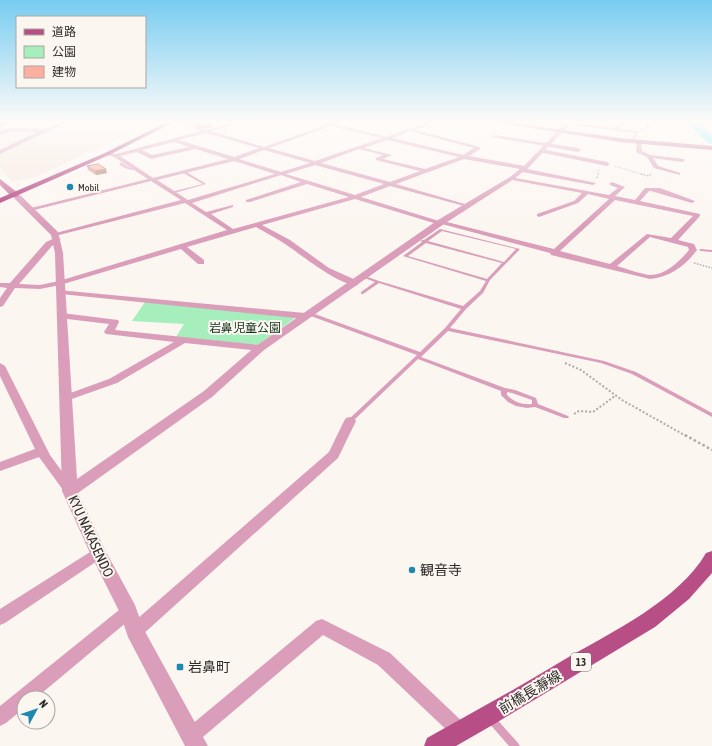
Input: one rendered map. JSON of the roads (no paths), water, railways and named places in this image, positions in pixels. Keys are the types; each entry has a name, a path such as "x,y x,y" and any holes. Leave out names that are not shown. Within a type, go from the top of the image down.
{"highway":[{"path":"0,201 13,193 94,156"},
{"path":"0,195 13,193 103,156"}],"main road":[{"path":"0,181 13,193"},
{"name":"前橋長瀞線","path":"435,746 489,716 648,621 682,593 707,567 712,558"}],"street":[{"path":"116,156 232,231"},
{"path":"224,156 440,223 554,253 650,277 658,276 680,265 693,250 691,246 673,240 649,235 611,267"},
{"path":"30,209 184,172 243,156"},
{"path":"291,156 466,206"},
{"path":"0,304 12,286 56,236 187,202 337,156"},
{"path":"387,156 378,159 425,171"},
{"path":"459,156 592,183"},
{"path":"0,366 42,451 70,491 208,394 260,348 307,315 421,240 440,223 512,178 536,156"},
{"path":"575,156 607,164"},
{"path":"649,156 682,160"},
{"path":"649,156 656,167 678,174"},
{"path":"60,287 182,246 355,197 464,157"},
{"path":"512,178 698,215 673,240"},
{"path":"248,201 307,182"},
{"path":"554,253 622,187 612,184"},
{"path":"636,202 647,189 652,188 665,191 671,196 692,201"},
{"path":"539,216 576,202 587,192"},
{"path":"13,193 47,224 56,236"},
{"path":"205,214 231,206"},
{"path":"256,224 287,242 326,270 337,276 360,280"},
{"name":"KYU NAKASENDO","path":"56,236 59,253 70,491 98,553 129,611 135,631 194,741"},
{"path":"182,246 201,262"},
{"path":"0,286 60,287 307,315"},
{"path":"62,316 115,322 109,332 260,348"},
{"path":"66,398 113,381 183,340"},
{"path":"135,631 334,455 350,421"},
{"path":"0,467 42,451"},
{"path":"0,618 98,553"},
{"path":"0,717 129,611"},
{"path":"194,741 322,626 384,659 460,731"}],"lane":[{"path":"122,164 127,168 134,168"},
{"path":"172,193 205,184 184,172"},
{"path":"350,421 447,329 464,308 482,292 488,280 518,249 441,230 421,240 405,256 488,280"},
{"path":"421,240 505,263"},
{"path":"701,250 712,252"},
{"path":"360,280 378,282 464,308"},
{"path":"362,293 378,282"},
{"path":"307,315 504,390 513,391 534,399 535,405"},
{"path":"447,329 539,350 602,362 634,373 712,415"},
{"path":"504,390 504,395 507,399 527,407 535,405 566,417"},
{"path":"489,716 515,746"}],"place":[{"name":"Mobil","path":"70,187"},
{"name":"観音寺","path":"412,570"},
{"name":"岩鼻町","path":"180,667"}],"park label":[{"name":"岩鼻児童公園","path":"245,328"}]}
